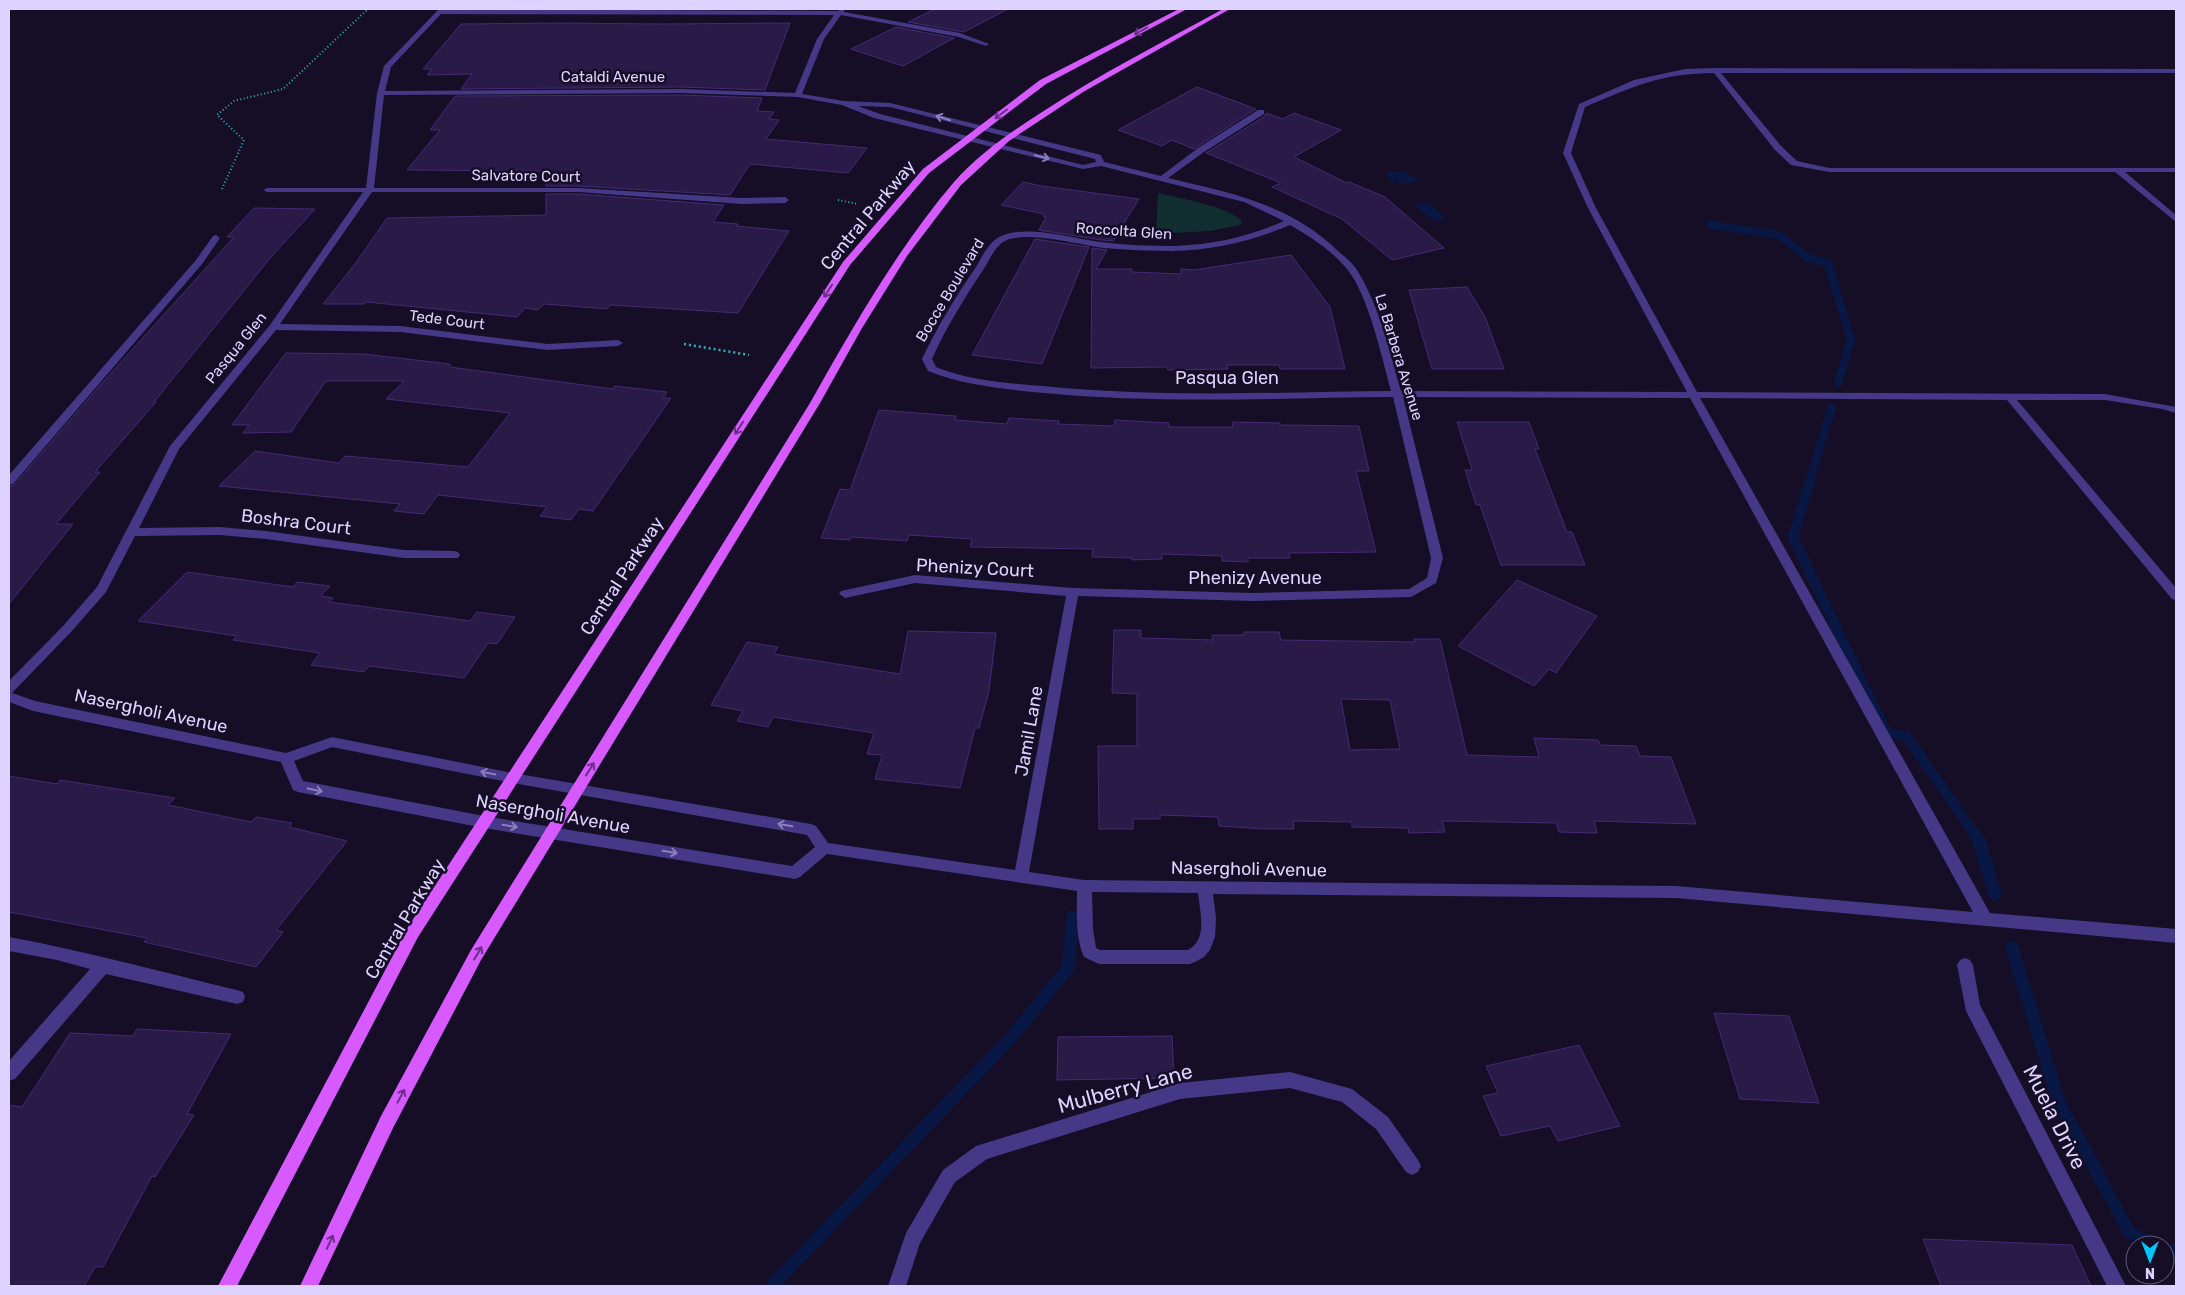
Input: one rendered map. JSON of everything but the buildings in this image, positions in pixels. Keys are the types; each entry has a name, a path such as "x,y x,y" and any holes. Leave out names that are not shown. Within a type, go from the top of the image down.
{"main road":[{"name":"Central Parkway","path":"227,1286 413,932 846,264 926,171 973,140 1043,82 1184,9"},
{"path":"309,1286 387,1122 471,964 815,403 903,255 958,183 1012,135 1080,90 1227,9"}],"street":[{"path":"440,11 840,11 960,34 986,44"},
{"name":"Pasqua Glen","path":"9,689 102,589 174,448 273,327 370,189 381,93 388,66 440,11"},
{"path":"798,96 819,42 830,22 840,11"},
{"path":"1715,70 1778,148 1794,163 1829,170 2176,170"},
{"path":"1985,918 1693,395 1592,208 1566,153 1582,106 1638,82 1685,71 2176,72"},
{"name":"Cataldi Avenue","path":"381,93 680,91 798,96 844,103 890,105 987,129"},
{"name":"Cataldi Avenue","path":"844,103 877,116 973,140"},
{"path":"1162,179 1201,150 1260,112"},
{"name":"La Barbera Avenue","path":"987,129 1098,157 1101,164"},
{"name":"La Barbera Avenue","path":"973,140 1083,167 1101,164 1247,200 1291,221 1321,239 1352,269 1371,306 1396,394 1437,558 1432,580"},
{"path":"2117,170 2176,219"},
{"name":"Salvatore Court","path":"267,190 578,190 742,201 785,200"},
{"name":"Roccolta Glen","path":"1011,236 1031,235 1101,245 1158,250 1198,248 1235,242 1272,231 1291,221"},
{"name":"Bocce Boulevard","path":"932,368 927,359 930,349 987,254 998,240 1011,236"},
{"path":"9,482 199,262 216,238"},
{"name":"Tede Court","path":"273,327 400,329 548,347 618,343"},
{"name":"Pasqua Glen","path":"932,368 952,377 998,385 1100,394 2106,397 2163,406 2176,410"},
{"path":"2009,396 2176,596"},
{"name":"Boshra Court","path":"132,532 220,531 266,535 404,554 454,555"},
{"name":"Phenizy Court","path":"845,594 915,579 1073,592"},
{"name":"Phenizy Avenue","path":"1073,592 1253,597 1365,595 1410,593 1432,580"},
{"name":"Jamil Lane","path":"1021,877 1073,592"},
{"name":"Nasergholi Avenue","path":"9,697 33,706 286,758 332,742 513,778 811,830 824,848 1084,886 1676,892 2176,936"},
{"name":"Nasergholi Avenue","path":"286,758 298,786 484,822 795,873 824,848"},
{"path":"1084,886 1086,943 1089,952 1099,958 1190,957 1199,954 1206,945 1209,933 1204,888"},
{"path":"9,944 57,953 103,966 237,997"},
{"name":"Muela Drive","path":"1965,965 1972,1006 2118,1286"},
{"path":"9,1073 103,966"},
{"name":"Mulberry Lane","path":"897,1286 912,1239 949,1176 982,1152 1180,1091 1290,1080 1346,1095 1382,1123 1412,1166"}],"path":[{"path":"222,189 244,140 218,115 234,101 284,89 368,9"},
{"path":"838,200 858,204"},
{"path":"684,344 749,355"}],"green space":[{"path":"1158,193 1214,207 1234,215 1242,221 1240,225 1210,231 1156,234"}],"water":[{"path":"1389,171 1405,172 1420,181 1403,184 1397,180 1392,182 1390,180 1392,179 1387,174"},
{"path":"1427,202 1446,218 1434,221 1415,205"}],"waterway":[{"path":"1711,225 1779,235 1808,258 1828,263 1851,340 1838,383"},
{"path":"1809,483 1832,407"},
{"path":"1810,481 1793,537 1886,732 1907,737 1976,836"},
{"path":"1975,835 1979,841 1995,894"},
{"path":"772,1286 1009,1040 1068,968 1073,917"},
{"path":"2012,948 2059,1102 2129,1232 2135,1235"}]}
